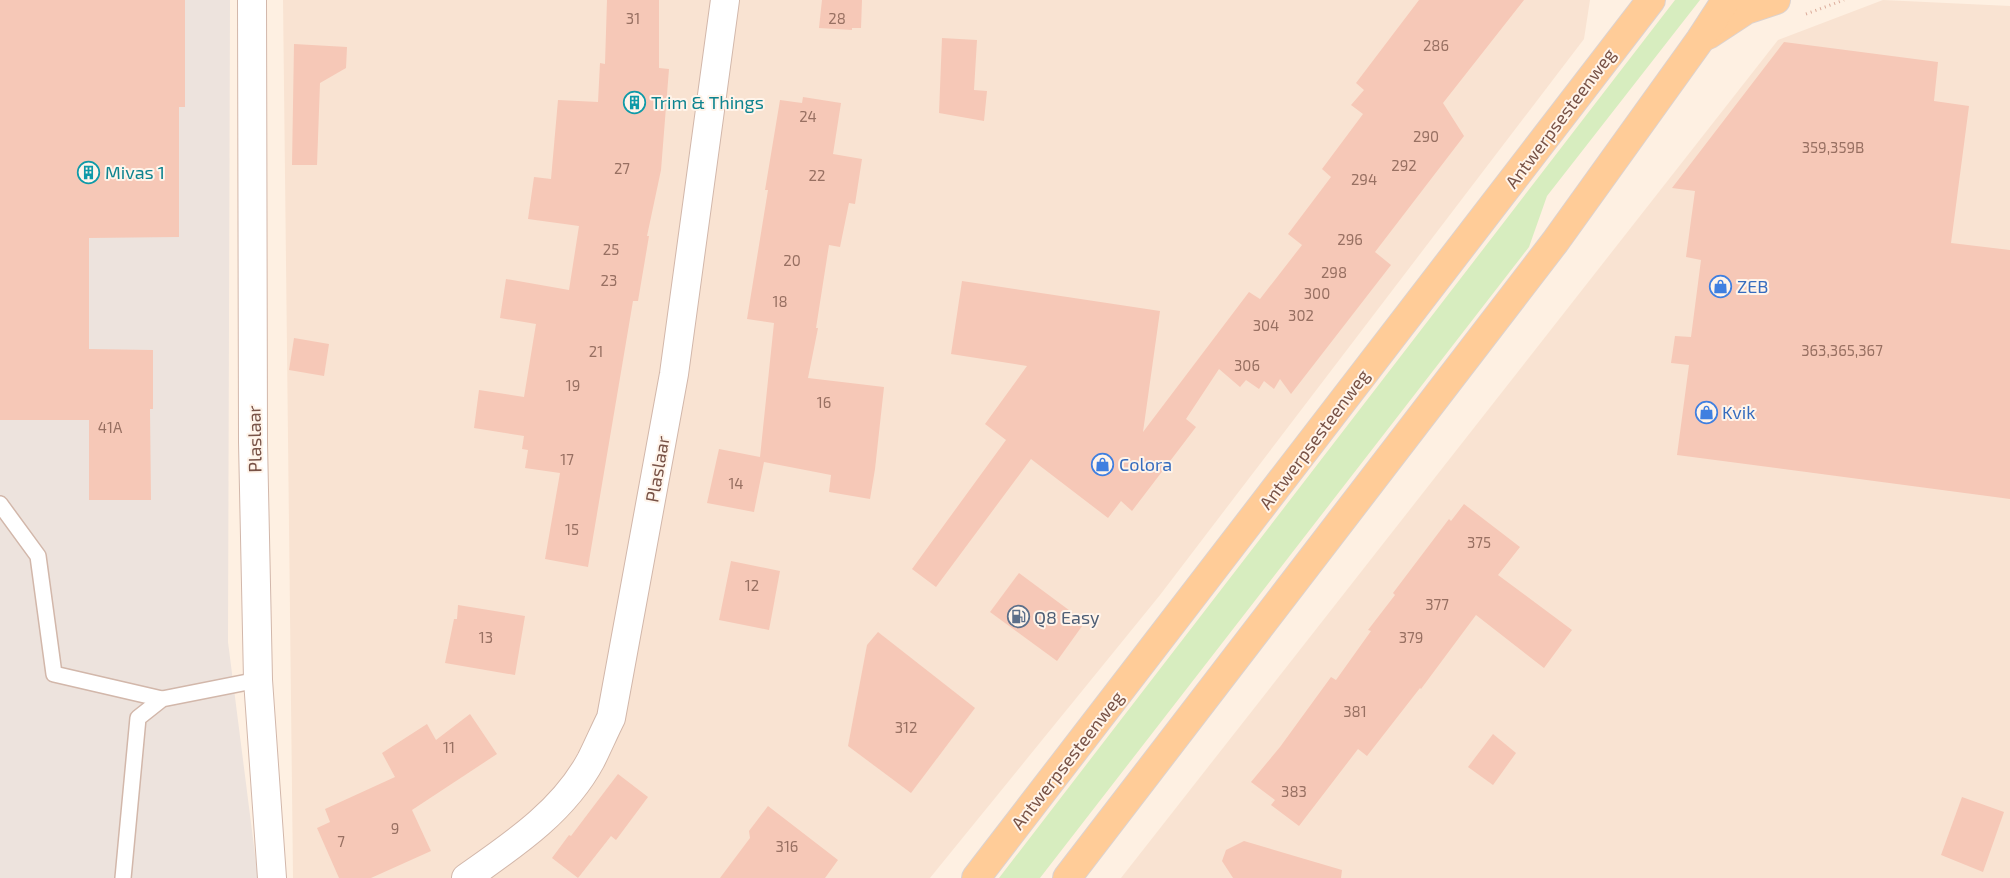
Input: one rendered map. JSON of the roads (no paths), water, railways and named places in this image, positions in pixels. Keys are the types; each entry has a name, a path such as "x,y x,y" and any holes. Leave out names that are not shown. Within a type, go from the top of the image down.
{"main road":[{"path":"1066,878 1556,242 1700,40 1726,0"},
{"path":"1700,40 1746,10 1776,0"},
{"name":"Antwerpsesteenweg","path":"976,878 1553,127 1643,5"}],"street":[{"name":"Plaslaar","path":"252,0 253,432 258,680 272,878"},
{"name":"Plaslaar","path":"466,878 530,832 554,809 590,761 611,718 674,374 725,0"}],"lane":[{"path":"0,504 38,556 54,674 162,699 258,680"},
{"path":"123,878 138,718 162,699"}],"place":[{"name":"Trim & Things","path":"635,102"},
{"name":"Mivas 1","path":"89,172"},
{"name":"ZEB","path":"1721,286"},
{"name":"Kvik","path":"1706,412"},
{"name":"Colora","path":"1103,464"},
{"name":"Q8 Easy","path":"1018,617"}]}
